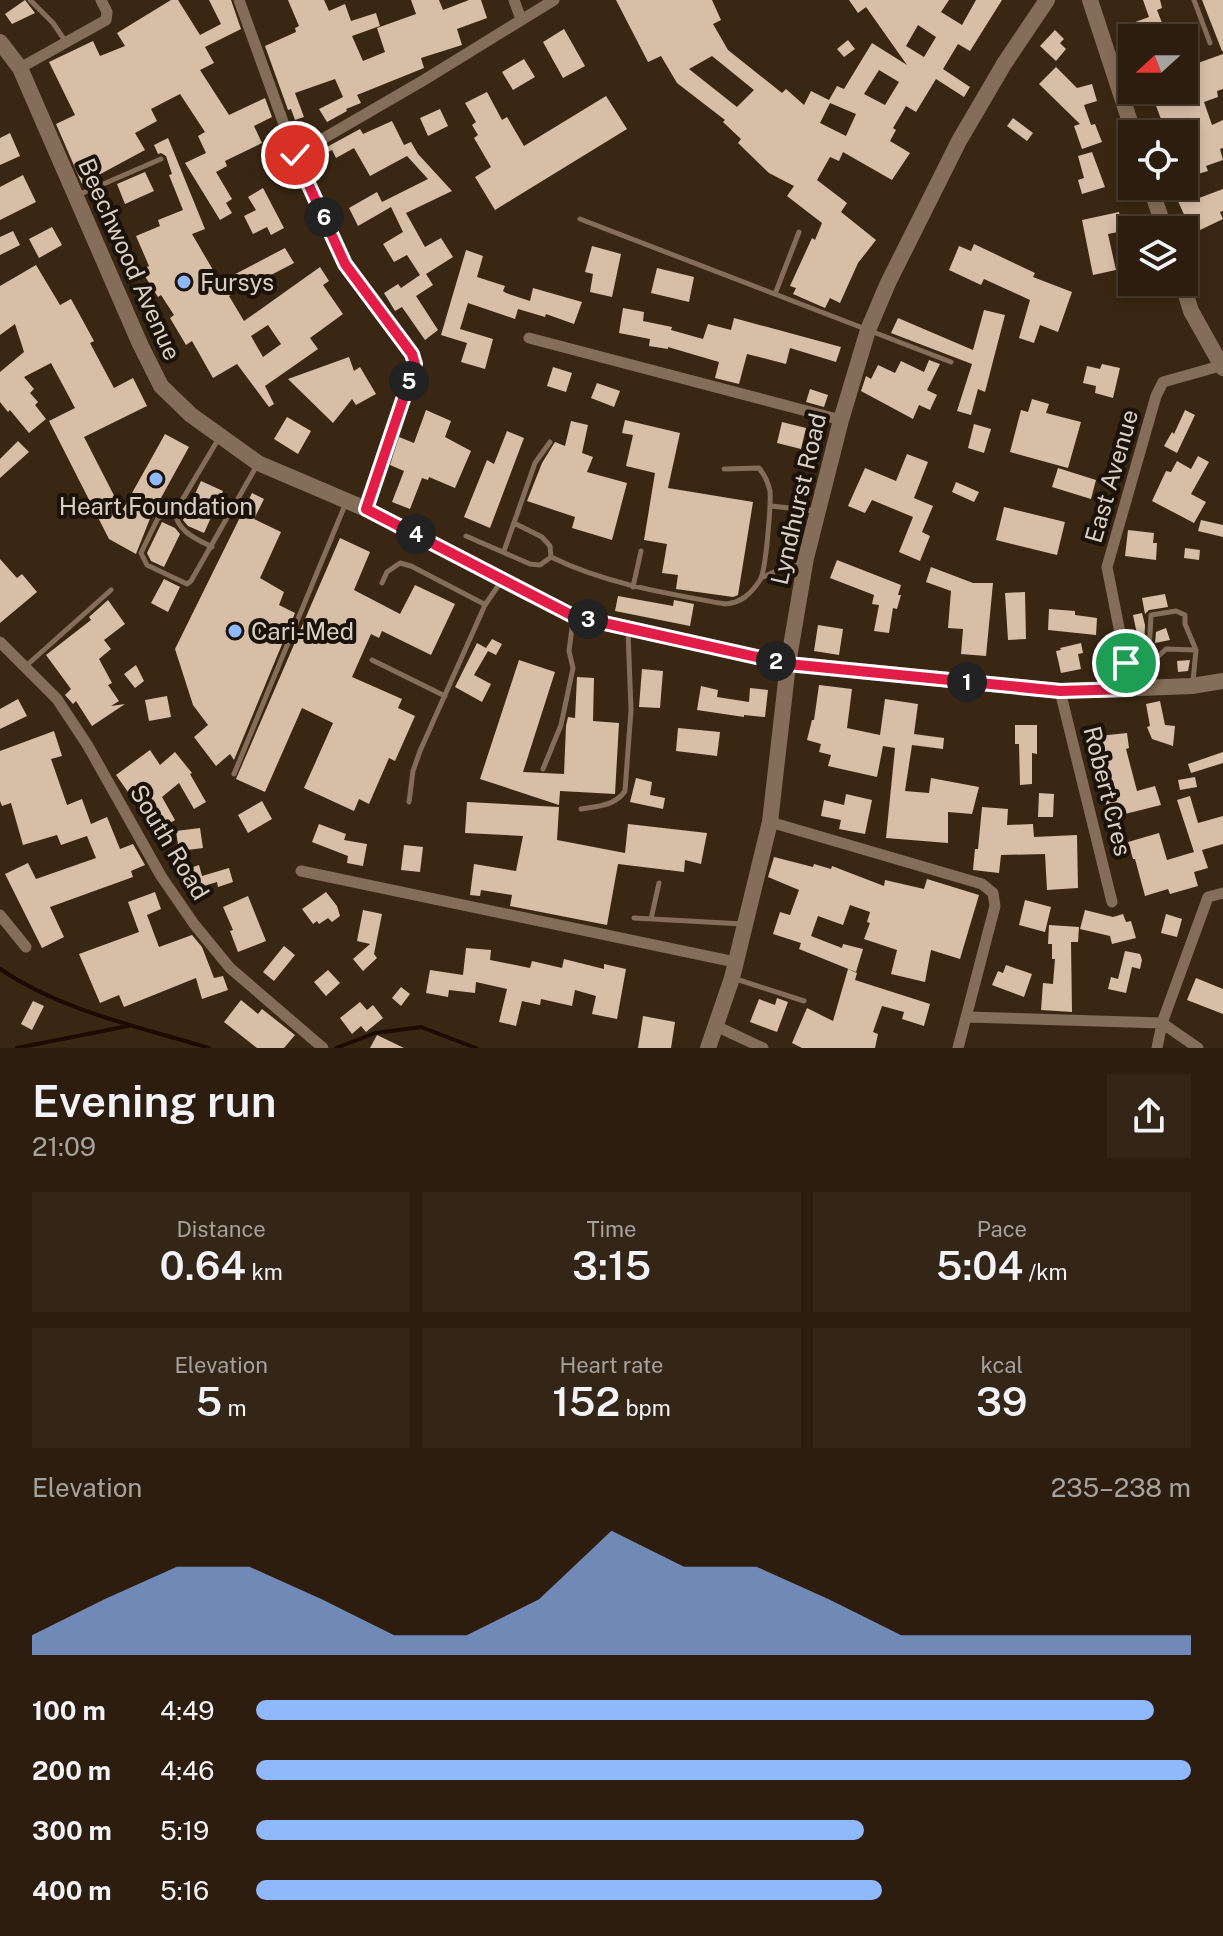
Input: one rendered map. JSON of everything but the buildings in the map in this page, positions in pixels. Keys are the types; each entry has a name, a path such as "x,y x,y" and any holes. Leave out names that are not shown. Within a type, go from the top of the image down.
{"street":[{"path":"20,68 106,20 107,12 101,0"},
{"path":"239,0 295,155 345,264 412,354 415,364 366,509"},
{"path":"514,0 521,19"},
{"path":"295,155 554,0"},
{"name":"Lyndhurst Road","path":"708,1048 734,970 770,822 788,664 806,558 841,420 868,330 959,141 1004,64 1047,0"},
{"path":"1090,0 1129,120"},
{"name":"Beechwood Avenue","path":"0,42 20,68 161,386 191,415 258,463 366,509 573,616 788,664 1060,691 1192,686 1223,681"},
{"path":"1186,296 1191,311 1222,367"},
{"path":"529,338 841,420"},
{"name":"East Avenue","path":"1131,689 1107,567 1156,396 1163,382 1222,367"},
{"name":"South Road","path":"0,642 57,699 88,746 161,876 194,924 230,968 320,1045"},
{"name":"Robert Cres","path":"1060,691 1112,902"},
{"path":"770,822 988,887 993,893 995,906 958,1048"},
{"path":"301,871 734,970"},
{"path":"1157,1048 1162,1023 1208,897 1223,893"},
{"path":"0,915 26,947"},
{"path":"966,1017 1162,1023 1198,1048"},
{"path":"716,1026 763,1048"}],"lane":[{"path":"30,0 53,23 66,43"},
{"path":"1194,0 1210,43"},
{"path":"75,197 161,159"},
{"path":"580,219 951,362"},
{"path":"775,294 799,232"},
{"path":"212,547 184,530 176,520 175,512 220,437"},
{"path":"504,551 535,463 550,442"},
{"path":"175,512 158,518 153,524 141,553 147,565 187,584 212,547 258,463"},
{"path":"724,469 759,468 766,476 770,506 762,578"},
{"path":"234,774 347,500"},
{"path":"770,506 817,511"},
{"path":"514,523 542,537 550,546 551,557"},
{"path":"466,536 530,564 540,565 551,557"},
{"path":"633,587 641,551"},
{"path":"551,557 571,567 633,587 725,604 744,599 762,578 806,558"},
{"path":"382,583 387,572 400,563 485,605"},
{"path":"409,802 413,771 485,605 502,581"},
{"path":"26,666 111,590"},
{"path":"1192,686 1196,650 1185,624 1185,615 1176,611 1151,615 1150,664 1166,649 1196,650"},
{"path":"543,769 561,725 573,668 569,651 573,616"},
{"path":"581,809 611,804 625,791 631,710 628,626"},
{"path":"1126,663 1137,655 1149,652"},
{"path":"372,660 445,696"},
{"path":"651,919 659,883"},
{"path":"634,918 744,924"},
{"path":"734,970 804,1001"}],"waterway":[{"path":"0,969 24,984 75,1007 209,1048"},
{"path":"17,1048 128,1026"},
{"path":"336,1048 375,1033 421,1027 476,1048"}],"place":[{"name":"Fursys","path":"184,282"},
{"name":"Heart Foundation","path":"156,479"},
{"name":"Cari-Med","path":"235,631"}],"route":[{"path":"295,155 345,264 412,354 415,364 366,509 573,616 788,664 1060,691 1131,689 1126,663"}]}
